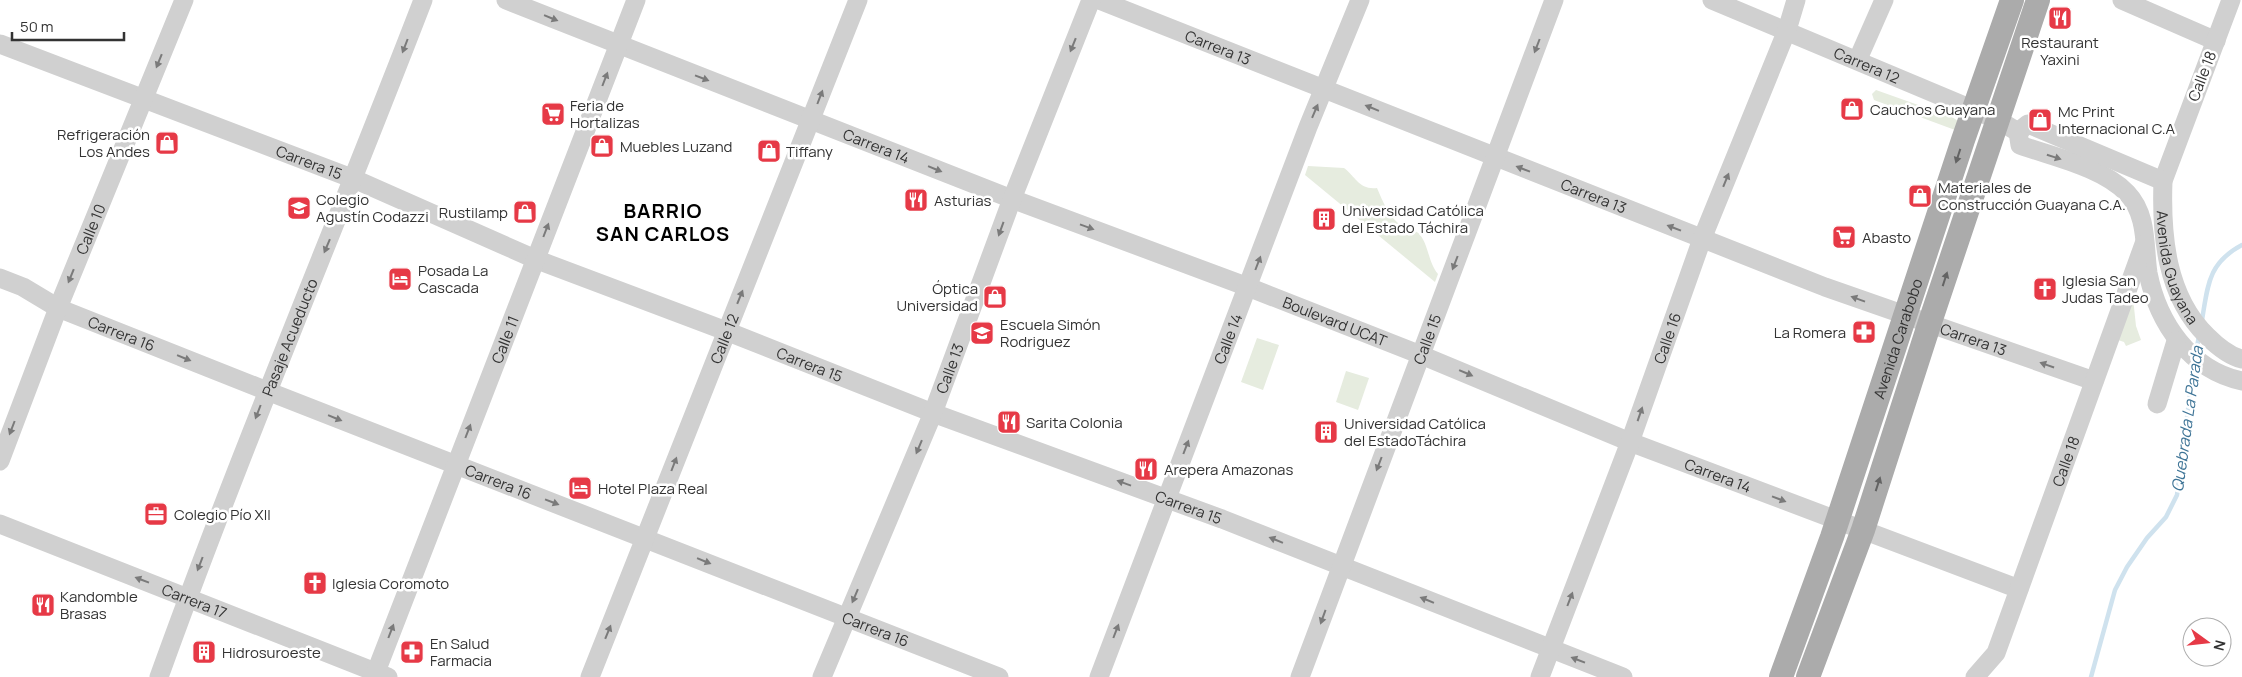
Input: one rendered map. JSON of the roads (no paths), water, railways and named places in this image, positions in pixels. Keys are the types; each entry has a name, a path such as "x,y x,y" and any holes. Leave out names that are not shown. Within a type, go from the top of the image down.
{"main road":[{"name":"Avenida Carabobo","path":"1782,677 1837,520 1904,316 2012,0"},
{"name":"Avenida Carabobo","path":"1808,677 1864,530 1929,325 2038,0"}],"street":[{"name":"Calle 10","path":"0,461 58,308 184,0"},
{"name":"Pasaje Acueducto","path":"159,677 266,391 354,179 423,0"},
{"name":"Carrera 14","path":"506,0 1012,199 1248,287"},
{"name":"Calle 11","path":"379,675 455,466 636,0"},
{"name":"Calle 12","path":"590,677 858,0"},
{"name":"Calle 13","path":"822,677 933,412 1012,199 1091,0"},
{"name":"Carrera 13","path":"1099,0 1702,239 1904,316 2094,381"},
{"name":"Calle 14","path":"1099,677 1166,499 1360,0"},
{"name":"Calle 15","path":"1300,677 1554,0"},
{"name":"Carrera 12","path":"1712,0 1858,59 1998,120 2018,132 2020,145 2079,165 2112,181 2128,193 2138,209 2146,238"},
{"name":"Calle 16","path":"1540,677 1630,442 1702,239 1786,30 1796,0"},
{"path":"1858,59 1884,0"},
{"path":"2122,0 2216,40"},
{"name":"Calle 18","path":"2163,181 2231,0"},
{"name":"Carrera 15","path":"0,44 354,179 535,259 1341,566 1624,677"},
{"path":"2018,132 2028,124 2163,181"},
{"name":"Avenida Guayana","path":"2163,181 2162,206 2173,283 2180,302 2195,325 2212,342 2240,358"},
{"name":"Calle 18","path":"1975,677 1996,653 2146,238"},
{"name":"Avenida Guayana","path":"2146,238 2148,272 2155,295 2182,346 2208,367 2236,380"},
{"name":"Carrera 16","path":"0,278 23,287 58,308 455,466 645,538 999,677"},
{"name":"Boulevard UCAT","path":"1248,287 1421,355"},
{"path":"2157,404 2182,346"},
{"name":"Carrera 14","path":"1421,355 1630,442 2019,589"},
{"name":"Carrera 17","path":"0,524 379,675"}],"waterway":[{"name":"Quebrada La Parada","path":"2202,320 2208,286 2216,267 2222,259 2242,245"},
{"name":"Quebrada La Parada","path":"2196,352 2199,336"},
{"name":"Quebrada La Parada","path":"2091,677 2115,590 2127,567 2147,538 2166,517 2177,495 2194,363"}],"place":[{"name":"Restaurant Yaxini","path":"2060,18"},
{"name":"Cauchos Guayana","path":"1852,109"},
{"name":"Feria de Hortalizas","path":"553,114"},
{"name":"Mc Print Internacional C.A","path":"2040,120"},
{"name":"Refrigeración Los Andes","path":"167,143"},
{"name":"Muebles Luzand","path":"602,146"},
{"name":"Tiffany","path":"769,151"},
{"name":"Materiales de Construcción Guayana C.A.","path":"1920,196"},
{"name":"Asturias","path":"916,200"},
{"name":"Colegio Agustín Codazzi","path":"299,208"},
{"name":"Rustilamp","path":"525,212"},
{"name":"Universidad Católica del Estado Táchira","path":"1324,219"},
{"name":"Abasto","path":"1844,237"},
{"name":"Posada La Cascada","path":"400,279"},
{"name":"Iglesia San Judas Tadeo","path":"2045,289"},
{"name":"Óptica Universidad","path":"995,297"},
{"name":"La Romera","path":"1864,332"},
{"name":"Escuela Simón Rodriguez","path":"982,333"},
{"name":"Sarita Colonia","path":"1009,422"},
{"name":"Universidad Católica del EstadoTáchira","path":"1326,432"},
{"name":"Arepera Amazonas","path":"1146,469"},
{"name":"Hotel Plaza Real","path":"580,488"},
{"name":"Colegio Pío XII","path":"156,514"},
{"name":"Iglesia Coromoto","path":"315,583"},
{"name":"Kandomble Brasas","path":"43,605"},
{"name":"Hidrosuroeste","path":"204,652"},
{"name":"En Salud Farmacia","path":"412,652"}],"district":[{"name":"BARRIO SAN CARLOS","path":"663,222"}]}
